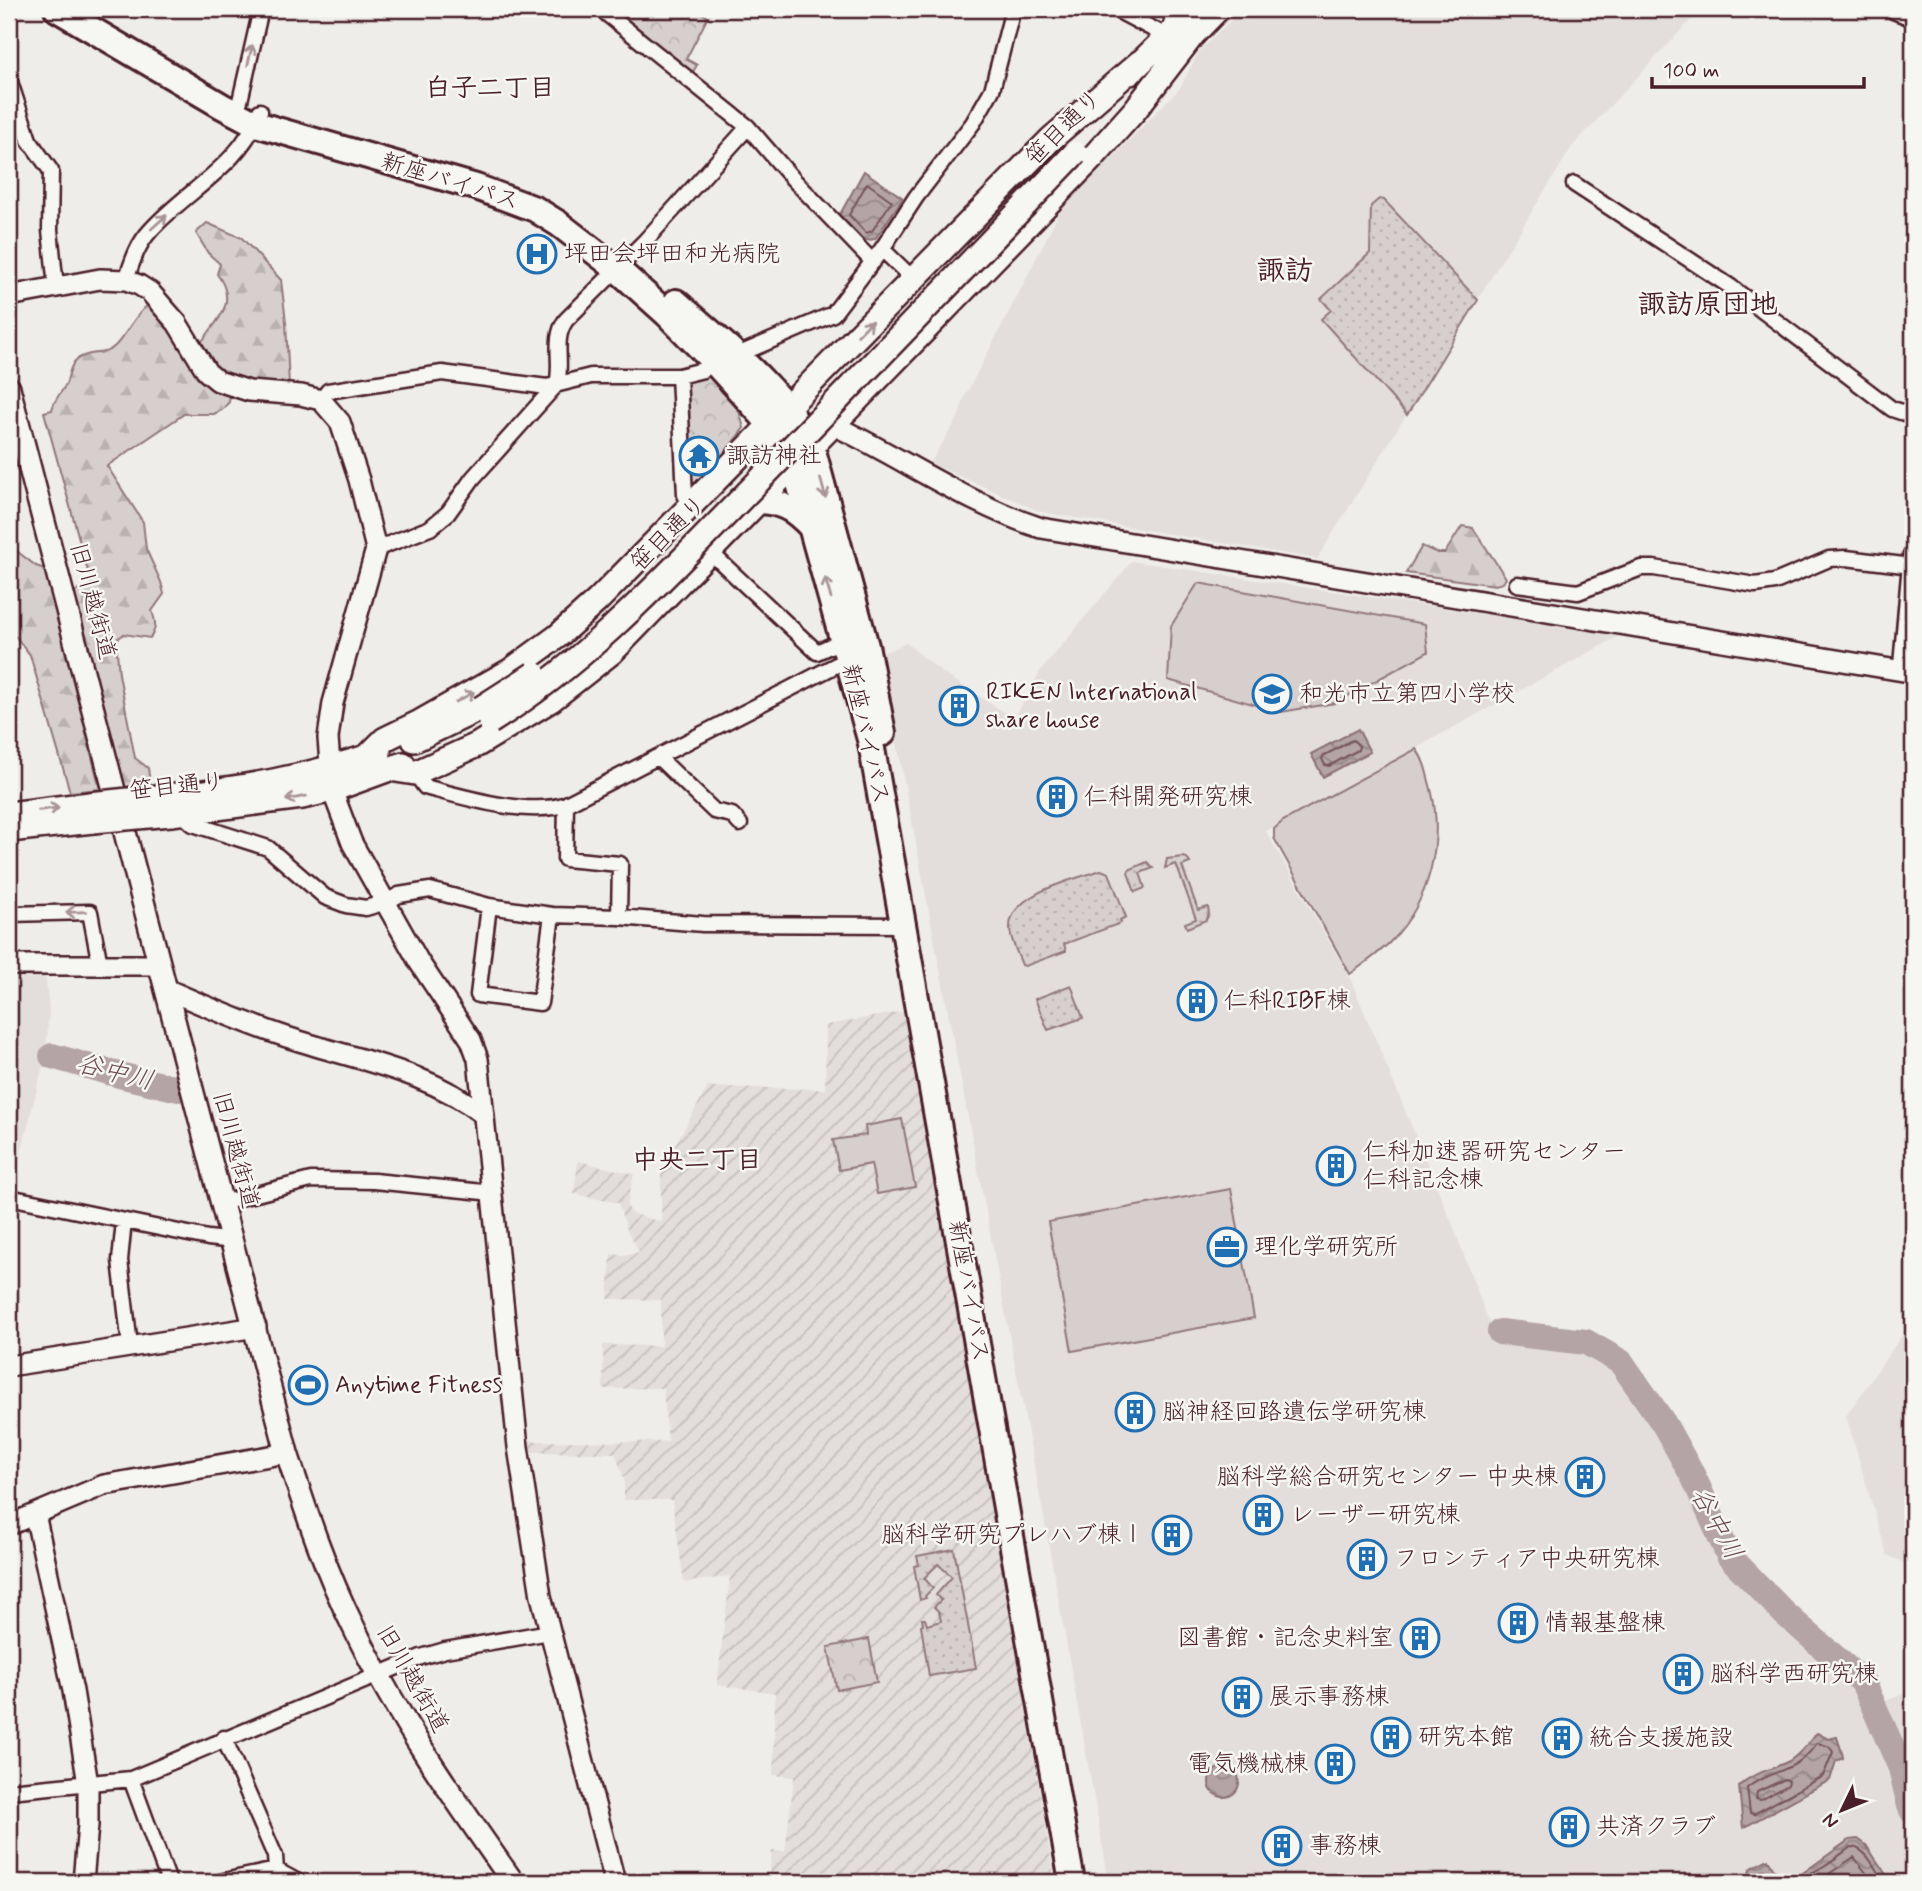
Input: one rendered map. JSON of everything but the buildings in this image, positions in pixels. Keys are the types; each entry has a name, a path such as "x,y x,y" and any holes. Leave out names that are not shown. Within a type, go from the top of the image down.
{"highway":[{"name":"新座バイパス","path":"57,9 222,106 252,112 507,197 535,209 622,264 667,314 725,359 812,447 867,650 891,772 934,1004 1085,1882"},
{"name":"新座バイパス","path":"83,9 252,112"},
{"name":"新座バイパス","path":"786,419 794,465 871,743 1072,1882"},
{"path":"759,501 785,505 798,513 811,527"}],"main road":[{"name":"笹目通り","path":"1068,151 1140,62 1195,9"},
{"name":"笹目通り","path":"9,814 173,808 238,789 331,780 389,769 485,715 587,633 1068,151 1219,9"},
{"path":"389,769 415,773 477,745 551,700 612,652 1093,157 1135,110 1192,36"},
{"path":"366,758 385,739 510,671 558,636 597,601 692,504 786,419 836,357 1051,139 1140,62"},
{"path":"836,357 836,375 843,385 850,391 858,392 869,387"},
{"name":"旧川越街道","path":"9,388 287,1453 326,1566 377,1674 405,1724 513,1882"},
{"name":"笹目通り","path":"331,780 366,758 485,715"},
{"name":"笹目通り","path":"9,830 92,813"}],"street":[{"path":"126,280 137,250 149,232 225,163 248,138 261,9"},
{"path":"610,9 607,14 748,127 793,179 873,262"},
{"path":"321,400 328,391 442,373 547,387 591,376 679,376 703,370 832,314 873,262 916,197 973,123 992,90 1013,9"},
{"path":"1115,9 1168,37 1175,9"},
{"path":"1895,9 1913,16"},
{"path":"9,79 15,119 51,170 50,230 56,287"},
{"path":"376,549 430,528 448,513 473,478 557,384 560,328 748,127"},
{"path":"1574,184 1731,287 1892,409 1913,416"},
{"path":"882,249 913,279"},
{"path":"9,296 100,279 115,278 139,285 166,308 203,366 218,381 249,391 301,395 321,400 336,416 344,434 359,480 376,549 333,703 328,738 331,780 352,843 419,962 471,1040 478,1059 518,1447 541,1596 615,1882"},
{"path":"679,376 685,495 692,504"},
{"path":"786,419 833,425 972,500 1010,518 1041,528 1908,670 1912,562 1829,559 1775,582 1755,585 1654,568 1642,568 1578,592 1517,584"},
{"path":"710,552 817,652 845,649"},
{"path":"415,773 425,787 474,800 538,810 551,809 659,758 845,649"},
{"path":"659,758 714,811 732,815 740,824"},
{"path":"566,804 565,859 620,864 620,917"},
{"path":"173,808 193,824 268,848 325,897 346,905 366,908 399,895 430,890 489,906 552,915 704,923 903,925"},
{"path":"489,906 478,995 540,1003 552,915"},
{"path":"9,914 90,912 100,965"},
{"path":"9,965 160,965"},
{"path":"166,989 250,1024 427,1080 465,1100 484,1115"},
{"path":"221,1203 311,1180 374,1181 493,1193"},
{"path":"9,1197 233,1241"},
{"path":"124,1221 120,1261 130,1346"},
{"path":"9,1366 256,1327"},
{"path":"9,1525 104,1485 287,1453"},
{"path":"35,1514 73,1691 88,1784 83,1882"},
{"path":"9,1791 131,1779 377,1674 445,1650 550,1632"},
{"path":"224,1738 275,1856 276,1870"},
{"path":"131,1779 169,1882"},
{"path":"219,1882 276,1870 298,1882"}],"shaded area":[{"path":"1243,9 1701,9 1572,147 1317,559 1041,512 930,463 959,416 964,398 1059,212 1180,88 1199,51"},
{"name":"理化学研究所","path":"1132,561 1621,635 1266,831 1351,980 1454,1228 1489,1323 1490,1334 1580,1343 1596,1349 1638,1393 1749,1586 1880,1703 1913,1690 1913,1882 1109,1882 1041,1502 880,654 906,643 943,673 1015,717 1041,670"},
{"path":"9,972 45,972 49,1009 46,1053 12,1190 9,1190"},
{"path":"906,1011 1055,1882 768,1882 772,1851 785,1851 794,1777 773,1775 775,1693 717,1685 730,1576 684,1583 672,1500 624,1500 624,1479 615,1453 528,1452 527,1441 668,1442 663,1388 603,1389 603,1345 661,1346 661,1300 608,1299 611,1254 639,1252 627,1230 618,1203 574,1194 578,1161 634,1174 627,1205 631,1213 661,1222 661,1169 708,1087 825,1089 826,1025"},
{"path":"1913,1319 1913,1567 1887,1555 1846,1416"}],"green space":[{"path":"621,9 694,9 708,17 686,59 697,65 691,75 623,21"},
{"path":"1379,199 1384,200 1478,300 1407,415 1321,319 1331,310 1321,299 1370,253 1371,206"},
{"path":"207,223 242,238 281,280 289,386 262,386 217,372 198,347 218,321 226,304 223,285 217,274 220,264 208,253 196,233"},
{"path":"149,304 230,396 229,402 222,410 214,414 184,414 107,466 143,522 146,549 164,594 152,611 155,625 150,638 124,634 116,640 119,674 135,758 148,768 150,784 123,787 73,592 92,586 44,412 52,410 75,361 86,355 112,349"},
{"path":"710,371 739,411 744,428 696,489 688,485 683,379"},
{"path":"1462,526 1473,528 1506,578 1503,583 1495,585 1406,573 1422,546 1437,553 1445,553"},
{"path":"9,545 36,566 45,569 100,789 70,792 30,655 16,637 9,633"},
{"path":"1198,583 1425,624 1428,652 1335,703 1281,712 1168,680 1171,626"},
{"path":"1416,749 1422,758 1435,809 1436,829 1431,869 1416,907 1405,924 1392,940 1350,974 1274,838 1274,829 1283,821"},
{"path":"1183,857 1190,863 1182,866 1198,910 1208,907 1209,914 1206,920 1187,928 1185,923 1196,919 1176,864 1165,868 1167,859"},
{"path":"1147,862 1153,868 1140,873 1145,888 1135,892 1129,870"},
{"path":"1101,870 1109,873 1126,917 1120,920 1121,923 1064,944 1066,951 1022,965 1010,933 1013,916 1020,906 1045,890"},
{"path":"1071,985 1083,1018 1048,1030 1035,999"},
{"path":"902,1119 915,1187 877,1194 871,1164 839,1170 833,1140 866,1135 865,1126"},
{"path":"1231,1189 1254,1318 1072,1351 1048,1222"},
{"path":"954,1549 976,1668 929,1676 922,1619 925,1619 927,1625 941,1621 939,1612 934,1607 941,1600 936,1595 952,1577 938,1564 924,1578 933,1588 926,1598 920,1600 914,1566 919,1565 917,1556"},
{"path":"869,1639 877,1682 837,1690 828,1647"}],"water":[{"path":"864,171 903,198 875,239 862,241 839,216"},
{"path":"1358,729 1370,752 1323,777 1311,754"},
{"path":"1817,1733 1828,1739 1837,1737 1842,1754 1843,1758 1836,1761 1830,1780 1743,1828 1739,1786 1750,1777 1793,1758"},
{"path":"1224,1767 1234,1772 1239,1782 1234,1792 1224,1797 1214,1792 1209,1782 1214,1772"},
{"path":"1858,1839 1866,1845 1891,1882 1748,1882 1750,1869 1768,1859 1775,1871 1800,1875 1849,1840"}],"waterway":[{"name":"谷中川","path":"52,1056 179,1089"},
{"name":"谷中川","path":"1500,1332 1586,1342 1621,1362 1664,1424 1694,1478 1729,1556 1785,1614 1863,1682 1901,1768 1913,1812"}],"place":[{"name":"坪田会坪田和光病院","path":"537,254"},
{"name":"諏訪神社","path":"699,456"},
{"name":"和光市立第四小学校","path":"1272,694"},
{"name":"RIKEN International share house","path":"959,706"},
{"name":"仁科開発研究棟","path":"1057,797"},
{"name":"仁科RIBF棟","path":"1197,1001"},
{"name":"仁科加速器研究センター 仁科記念棟","path":"1336,1166"},
{"name":"理化学研究所","path":"1227,1247"},
{"name":"Anytime Fitness","path":"308,1385"},
{"name":"脳神経回路遺伝学研究棟","path":"1135,1412"},
{"name":"脳科学総合研究センター 中央棟","path":"1585,1477"},
{"name":"レーザー研究棟","path":"1263,1515"},
{"name":"脳科学研究プレハブ棟Ⅰ","path":"1172,1535"},
{"name":"フロンティア中央研究棟","path":"1367,1559"},
{"name":"情報基盤棟","path":"1518,1623"},
{"name":"図書館・記念史料室","path":"1420,1638"},
{"name":"脳科学西研究棟","path":"1683,1674"},
{"name":"展示事務棟","path":"1242,1697"},
{"name":"研究本館","path":"1391,1737"},
{"name":"統合支援施設","path":"1562,1738"},
{"name":"電気機械棟","path":"1335,1764"},
{"name":"共済クラブ","path":"1569,1827"},
{"name":"事務棟","path":"1282,1846"}],"district":[{"name":"白子二丁目","path":"490,89"},
{"name":"諏訪","path":"1285,271"},
{"name":"諏訪原団地","path":"1708,305"},
{"name":"中央二丁目","path":"697,1161"}]}
